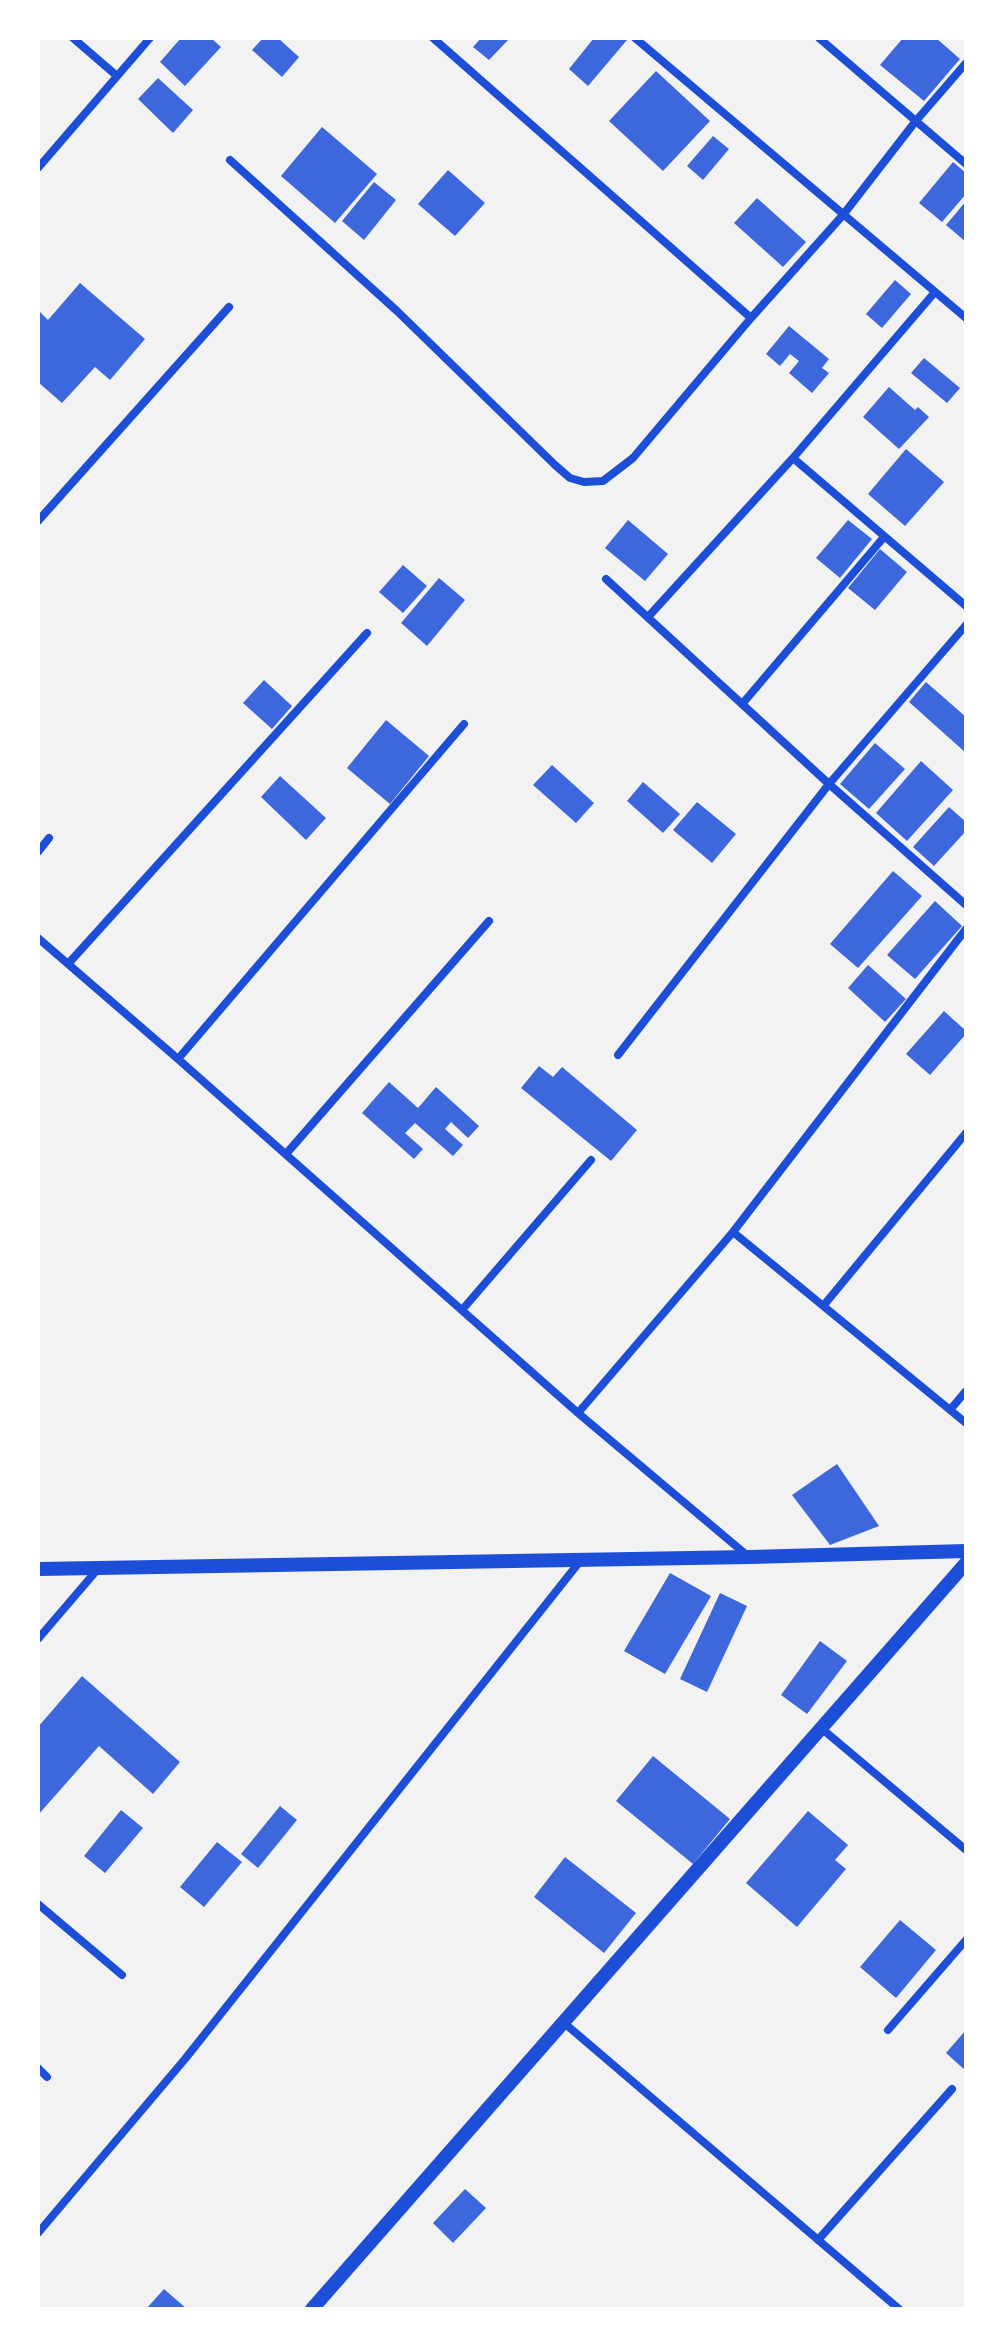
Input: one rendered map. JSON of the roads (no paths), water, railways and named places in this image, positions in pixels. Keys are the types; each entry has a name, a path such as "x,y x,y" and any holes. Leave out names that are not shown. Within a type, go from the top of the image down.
{"street":[{"path":"73,38 117,76"},
{"path":"38,167 150,38"},
{"path":"433,38 751,318"},
{"path":"635,38 966,318"},
{"path":"819,38 966,164"},
{"path":"230,160 397,311 570,478 584,482 603,481 633,458 843,215 915,122 966,63"},
{"path":"648,617 793,458 935,292"},
{"path":"38,521 229,307"},
{"path":"793,458 966,606"},
{"path":"743,703 884,537"},
{"path":"606,579 966,905"},
{"path":"618,1055 829,784 966,625"},
{"path":"68,964 367,633"},
{"path":"178,1059 464,724"},
{"path":"38,852 49,838"},
{"path":"286,1154 489,921"},
{"path":"578,1413 733,1232 966,929"},
{"path":"38,938 578,1413 750,1557"},
{"path":"824,1305 966,1133"},
{"path":"462,1310 591,1160"},
{"path":"733,1232 966,1423"},
{"path":"950,1410 966,1391"},
{"path":"38,1569 966,1551"},
{"path":"38,2233 185,2059 581,1560"},
{"path":"312,2309 966,1563"},
{"path":"38,1639 97,1570"},
{"path":"821,1728 966,1850"},
{"path":"38,1904 122,1975"},
{"path":"888,2030 966,1940"},
{"path":"563,2022 899,2309"},
{"path":"38,2068 47,2077"},
{"path":"818,2240 952,2089"}]}
